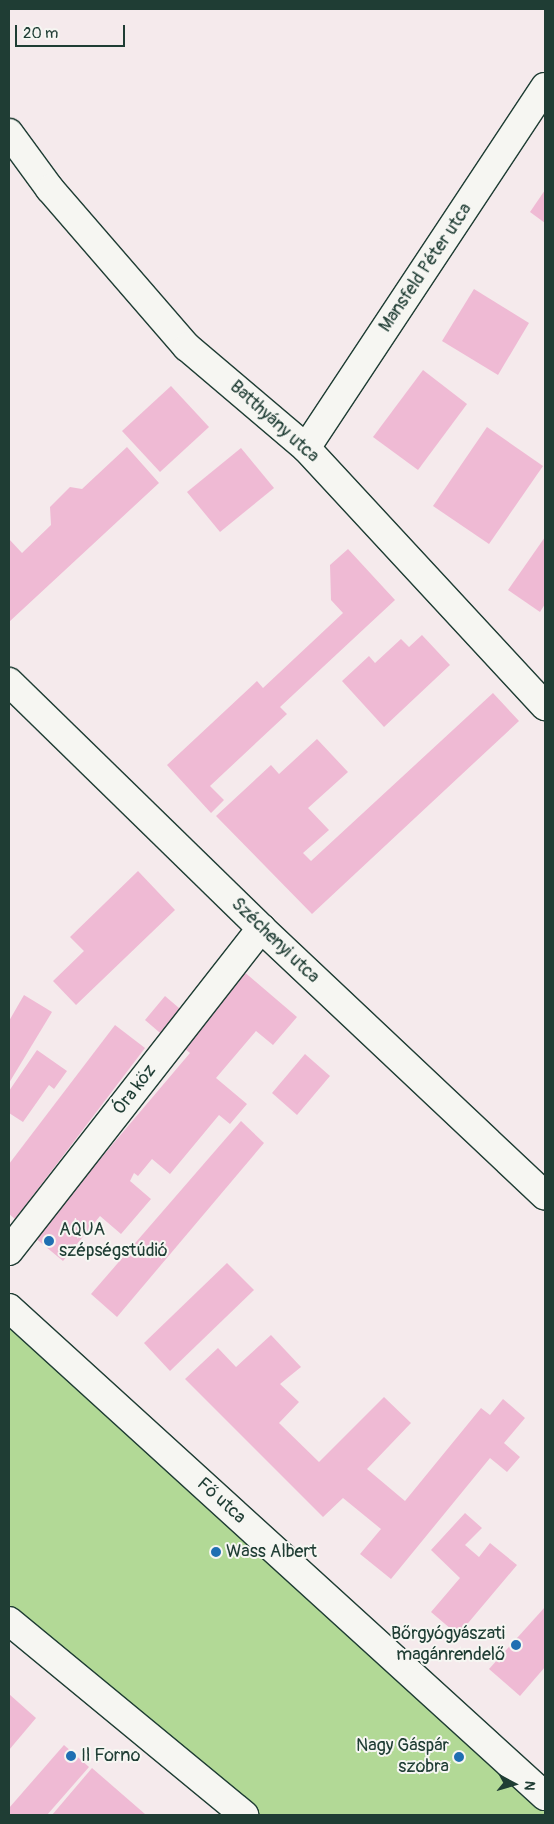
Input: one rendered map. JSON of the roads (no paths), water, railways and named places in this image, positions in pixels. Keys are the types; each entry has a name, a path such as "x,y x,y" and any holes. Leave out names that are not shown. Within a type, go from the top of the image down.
{"street":[{"name":"Mansfeld Péter utca","path":"306,448 545,87"},
{"name":"Batthyány utca","path":"9,133 50,189 187,347 306,448 545,706"},
{"name":"Széchenyi utca","path":"9,682 261,928 545,1196"},
{"name":"Óra köz","path":"9,1251 261,928"},
{"name":"Fő utca","path":"9,1308 545,1796"},
{"path":"9,1621 244,1815"}],"place":[{"name":"AQUA szépségstúdió","path":"49,1241"},
{"name":"Wass Albert","path":"216,1552"},
{"name":"Bőrgyógyászati magánrendelő","path":"516,1645"},
{"name":"Il Forno","path":"71,1756"},
{"name":"Nagy Gáspár szobra","path":"459,1757"}]}
